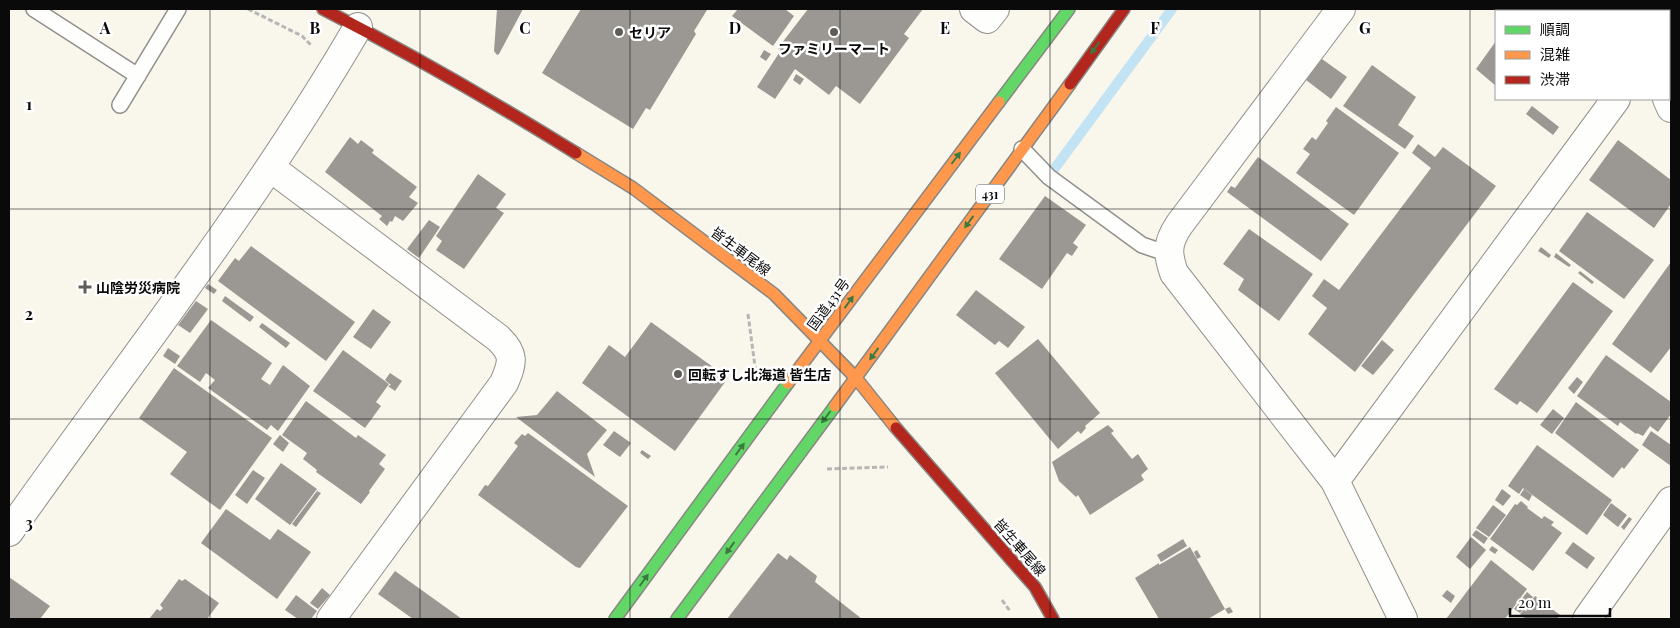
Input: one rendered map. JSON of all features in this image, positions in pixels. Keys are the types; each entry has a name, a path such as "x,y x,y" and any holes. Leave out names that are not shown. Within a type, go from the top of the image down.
{"main road":[{"name":"皆生車尾線","path":"323,9 362,21 633,188 774,294 856,378 885,416 1035,587 1053,619"},
{"name":"国道431号","path":"615,619 883,255 1069,9"},
{"name":"431","path":"677,619 856,378 1124,9"}],"street":[{"path":"974,9 987,20 995,9"},
{"path":"1341,9 1178,224 1172,236 1169,254 1174,273 1335,481 1403,619"},
{"path":"9,532 271,168 328,80 362,21"},
{"path":"1335,481 1615,100"},
{"path":"271,168 498,338 507,347 511,355 511,366 504,382 331,619"},
{"path":"1587,619 1671,501"}],"lane":[{"path":"34,9 138,76"},
{"path":"120,105 178,9"},
{"path":"1022,149 1049,176 1142,245 1169,254"}],"path":[{"path":"248,9 302,36 315,49"},
{"path":"748,312 756,376"},
{"path":"822,469 890,467"},
{"path":"999,596 1011,612"}],"building":[{"path":"497,9 523,9 497,55 494,51"},
{"path":"581,9 707,10 694,31 696,34 650,110 646,108 633,129 542,73"},
{"path":"738,9 785,9 794,16 773,46 732,16"},
{"path":"808,9 923,9 904,34 909,38 860,104 836,86 829,95 795,69 775,99 757,87 781,50 778,48"},
{"path":"1520,9 1584,9 1583,10"},
{"path":"1495,42 1495,85 1476,69"},
{"path":"764,50 771,54 766,61 760,57"},
{"path":"1322,59 1347,77 1331,99 1306,80"},
{"path":"1372,65 1416,97 1398,125 1414,136 1405,149 1343,106"},
{"path":"796,74 804,79 800,85 793,80"},
{"path":"1532,106 1559,127 1553,135 1526,114"},
{"path":"1336,107 1399,153 1354,215 1296,173 1310,154 1303,149 1312,137 1316,140"},
{"path":"350,137 358,144 361,140 374,150 372,153 417,187 409,197 418,203 403,221 395,216 387,226 379,219 382,216 325,172"},
{"path":"1618,140 1671,180 1671,204 1654,228 1589,180"},
{"path":"1418,144 1435,157 1443,147 1496,186 1355,372 1308,334 1327,308 1312,296 1324,279 1339,290 1431,168 1412,153"},
{"path":"1258,157 1349,224 1321,261 1227,192 1231,186 1235,188"},
{"path":"478,174 506,194 496,208 504,213 464,269 436,250 442,241 436,236"},
{"path":"1045,196 1086,225 1073,243 1078,247 1072,256 1067,253 1042,289 999,259"},
{"path":"1587,212 1654,260 1624,299 1559,251"},
{"path":"429,220 440,227 419,258 407,249"},
{"path":"1249,229 1313,274 1279,321 1238,290 1244,279 1223,264"},
{"path":"251,246 355,322 326,361 218,281 235,258 239,261"},
{"path":"1541,247 1551,255 1549,258 1538,251"},
{"path":"1556,253 1571,265 1569,267 1554,257"},
{"path":"1671,262 1671,347 1651,373 1612,344"},
{"path":"1580,271 1594,282 1592,284 1578,273"},
{"path":"1573,282 1613,311 1537,413 1520,401 1517,405 1494,389"},
{"path":"208,284 217,290 214,294 205,288"},
{"path":"976,290 1025,327 1008,348 999,341 995,345 956,315"},
{"path":"225,296 254,317 250,322 222,301"},
{"path":"196,301 208,309 190,333 178,325"},
{"path":"373,309 391,322 371,349 353,337"},
{"path":"211,320 272,363 261,379 270,385 283,365 310,386 278,431 271,425 267,430 208,388 215,380 206,373 200,382 177,366"},
{"path":"651,322 728,378 675,451 582,383 609,345 625,357"},
{"path":"262,323 290,343 286,348 259,327"},
{"path":"1038,339 1100,413 1085,426 1086,428 1081,434 1078,431 1058,449 995,373"},
{"path":"1382,340 1394,350 1373,375 1361,366"},
{"path":"168,348 180,356 175,364 163,356"},
{"path":"343,350 389,384 376,402 381,406 365,428 313,391"},
{"path":"1606,355 1671,402 1671,414 1658,432 1650,426 1643,436 1636,434 1620,422 1618,426 1577,396"},
{"path":"174,368 272,438 220,510 170,474 187,452 139,418"},
{"path":"390,373 402,381 395,391 388,386 391,385 385,380"},
{"path":"1577,377 1583,382 1574,394 1568,388"},
{"path":"557,391 607,430 587,454 595,477 516,417 537,415"},
{"path":"306,401 356,438 358,435 386,455 379,464 385,469 361,504 316,472 317,470 303,459 307,453 282,435"},
{"path":"1576,402 1639,450 1624,469 1622,467 1613,478 1555,433"},
{"path":"1553,409 1564,418 1552,434 1540,425"},
{"path":"1108,425 1114,431 1111,433 1132,459 1138,454 1148,469 1141,475 1144,480 1090,515 1078,495 1076,497 1059,481 1052,462"},
{"path":"614,431 631,443 620,457 603,445"},
{"path":"1651,431 1671,445 1671,466 1642,445"},
{"path":"528,433 628,506 580,568 576,567 478,495 485,485 488,486 518,446 514,443 522,434 525,436"},
{"path":"280,435 289,443 283,452 273,444"},
{"path":"1537,445 1612,500 1587,535 1512,480"},
{"path":"642,450 651,456 648,459 640,453"},
{"path":"281,463 317,489 290,525 255,499"},
{"path":"253,470 265,478 247,504 235,495"},
{"path":"1512,480 1523,488 1519,494 1508,486"},
{"path":"1502,489 1511,496 1503,506 1495,500"},
{"path":"1524,489 1532,495 1529,501 1520,495"},
{"path":"317,491 321,493 296,527 292,524"},
{"path":"1521,501 1542,519 1544,516 1554,522 1551,525 1562,533 1533,571 1490,539 1515,504 1517,505"},
{"path":"1611,503 1627,515 1618,527 1603,515"},
{"path":"1493,505 1506,515 1489,537 1476,528"},
{"path":"226,509 270,540 278,529 311,552 277,599 201,543"},
{"path":"1629,517 1632,519 1624,530 1621,527"},
{"path":"1476,530 1488,538 1484,544 1472,535"},
{"path":"1471,537 1486,550 1470,569 1456,557"},
{"path":"1183,539 1187,546 1161,562 1157,555"},
{"path":"1573,542 1595,558 1587,569 1565,553"},
{"path":"1492,546 1498,550 1495,554 1489,550"},
{"path":"1190,547 1225,609 1208,619 1159,619 1135,578"},
{"path":"1197,550 1201,557 1197,559 1194,552"},
{"path":"778,553 787,560 790,555 817,576 815,582 862,619 727,619"},
{"path":"1491,560 1527,589 1505,619 1446,619"},
{"path":"395,571 462,619 413,619 378,594"},
{"path":"9,577 50,606 40,619 9,619"},
{"path":"179,579 182,581 185,579 219,603 207,619 149,619 157,609 160,611 163,608 160,605"},
{"path":"322,588 330,595 318,609 310,603"},
{"path":"1447,590 1455,596 1451,603 1442,596"},
{"path":"1527,592 1533,597 1520,613 1514,609"},
{"path":"296,595 317,611 311,619 298,619 285,610"},
{"path":"1535,596 1560,615 1557,619 1526,619 1520,614"},
{"path":"1230,607 1233,612 1228,614 1225,609"}],"waterway":[{"path":"1055,168 1172,9"}],"traffic: fast":[{"path":"999,102 1069,9"},
{"path":"615,619 788,383"},
{"path":"677,619 835,406"}],"traffic: slow":[{"path":"835,406 1070,84"},
{"path":"788,383 999,102"},
{"path":"576,153 633,188 774,294 856,378 896,428"}],"traffic: jam":[{"path":"323,9 451,78 576,153"},
{"path":"1070,84 1124,9"},
{"path":"896,428 1035,587 1053,619"}],"place":[{"name":"セリア","path":"619,32"},
{"name":"ファミリーマート","path":"834,32"},
{"name":"山陰労災病院","path":"85,287"},
{"name":"回転すし北海道 皆生店","path":"678,374"}]}
